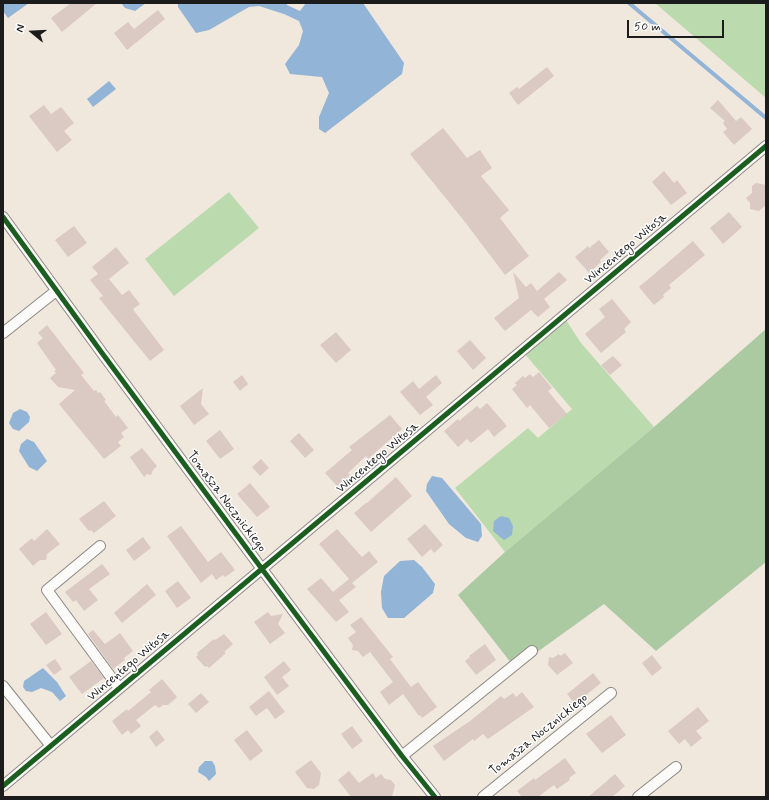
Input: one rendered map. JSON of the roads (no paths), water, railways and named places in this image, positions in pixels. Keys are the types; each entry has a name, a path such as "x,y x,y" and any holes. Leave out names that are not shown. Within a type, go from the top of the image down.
{"street":[{"name":"Wincentego Witosa","path":"3,786 766,146"},
{"name":"Tomasza Nocznickiego","path":"3,217 262,569 402,756 435,797"},
{"path":"3,333 56,291"},
{"name":"Wincentego Witosa","path":"100,546 47,590 120,688"},
{"path":"402,756 532,651"},
{"path":"3,686 51,746"},
{"name":"Tomasza Nocznickiego","path":"483,797 611,693"},
{"path":"638,797 676,767"}],"water":[{"path":"3,3 29,3 8,18 3,11"},
{"path":"121,3 146,3 135,11 125,8"},
{"path":"178,3 287,3 287,5 300,11 306,3 363,3 404,63 402,74 325,133 319,129 319,117 329,93 322,77 290,74 285,64 299,45 303,31 299,21 284,14 259,6 249,7 209,30 196,33 178,7"},
{"path":"109,81 116,89 93,107 87,99"},
{"path":"20,409 27,412 30,417 29,422 19,431 13,429 9,423 13,413"},
{"path":"27,439 34,442 47,461 37,471 29,467 19,451 21,444"},
{"path":"432,476 442,478 481,524 482,536 478,542 466,538 449,524 426,491 427,484"},
{"path":"501,516 509,518 513,526 512,535 504,540 493,531 494,521"},
{"path":"414,560 422,567 435,584 433,593 404,618 388,618 382,608 381,592 384,576 400,561"},
{"path":"43,668 57,682 66,696 60,701 52,692 41,688 32,692 26,691 23,687 24,681"},
{"path":"205,761 212,761 215,766 216,774 209,781 198,772 199,767"}],"waterway":[{"path":"629,3 766,118"}]}
